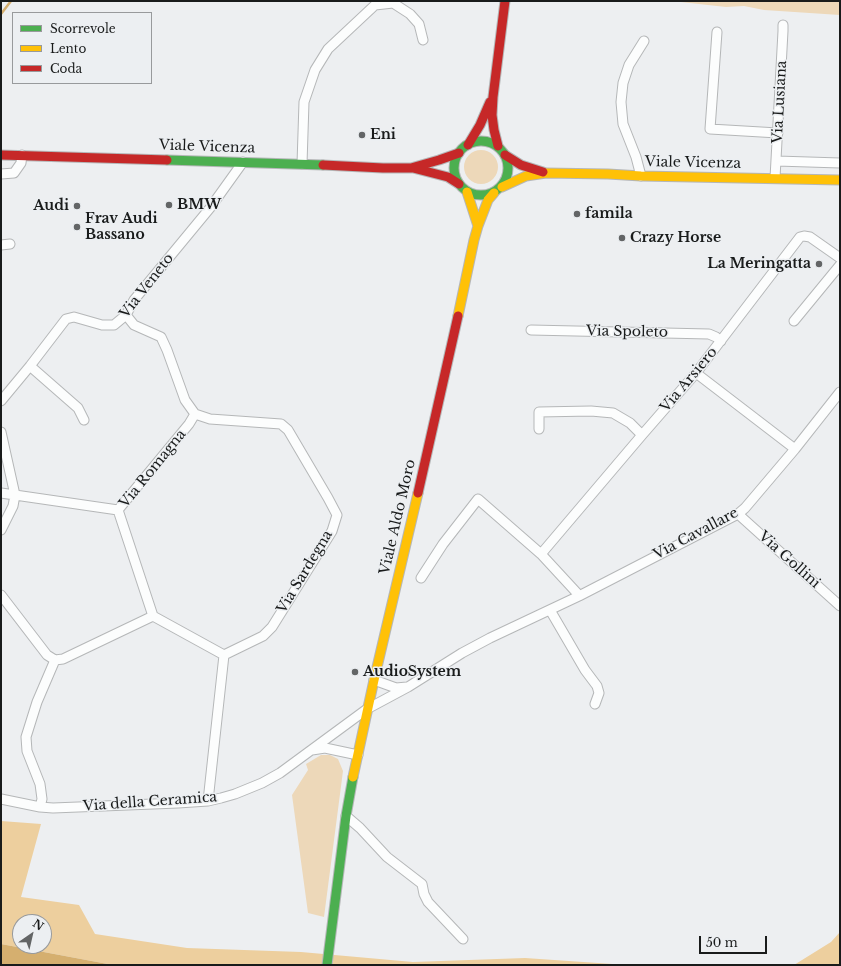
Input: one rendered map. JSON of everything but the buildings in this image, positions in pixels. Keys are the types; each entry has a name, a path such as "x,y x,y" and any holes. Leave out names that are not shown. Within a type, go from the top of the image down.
{"main road":[{"path":"498,146 494,127 493,97 505,1"},
{"name":"Viale Vicenza","path":"411,168 459,153 468,145 474,136 493,97"},
{"path":"468,145 483,141 498,146"},
{"name":"Viale Vicenza","path":"498,146 505,155 509,172 506,180 498,190"},
{"path":"459,153 455,160 454,168 455,176 459,184"},
{"name":"Viale Vicenza","path":"1,155 411,168 448,177 459,184 467,192 481,196 488,195 526,176 546,173 840,180"},
{"name":"Viale Vicenza","path":"505,155 530,169 546,173"},
{"name":"Viale Aldo Moro","path":"327,965 346,816 367,709 416,503 474,240 488,200 498,190"},
{"path":"467,192 478,226"}],"street":[{"path":"302,164 304,102 315,70 328,50 375,4 393,3 410,14 419,24 423,40"},
{"name":"Via Lusiana","path":"776,178 783,25"},
{"path":"717,32 710,129 778,133"},
{"path":"641,176 623,124 621,102 623,83 629,65 644,41"},
{"path":"1,174 14,173 21,163 22,156"},
{"path":"777,161 840,162"},
{"name":"Via Veneto","path":"1,401 66,319 74,317 102,325 114,325 126,315 134,300 210,208 243,162"},
{"name":"Via Arsiero","path":"542,554 696,373 800,237 810,237 840,258"},
{"path":"794,321 840,265"},
{"path":"126,315 134,325 162,337 186,400 196,414"},
{"name":"Via Spoleto","path":"531,330 709,334 721,341"},
{"path":"30,366 78,408 84,420"},
{"path":"696,373 795,449"},
{"name":"Via Cavallare","path":"367,709 408,688 467,650 579,596 738,514 745,508 795,449 840,392"},
{"path":"539,429 540,412 592,411 613,413 630,423 642,435"},
{"name":"Via Romagna","path":"153,616 118,510 196,414"},
{"name":"Via Sardegna","path":"196,414 210,419 281,424 288,430 337,515 332,531 272,627 263,636 224,655"},
{"path":"1,432 15,495 13,506 1,530"},
{"path":"1,493 118,510"},
{"path":"421,578 443,544 478,499 542,554 579,596"},
{"name":"Via Gollini","path":"738,514 840,606"},
{"path":"1,595 47,655 55,660 63,659 153,616 224,655 208,801"},
{"path":"550,610 585,670 597,686 599,694 595,704"},
{"path":"40,807 42,799 40,784 27,751 26,737 37,702 55,660"},
{"path":"374,680 396,688 408,688"},
{"name":"Via della Ceramica","path":"1,799 40,807 61,808 178,803 208,801 221,798 262,783 280,773 367,709"},
{"path":"311,750 325,748 358,755"},
{"path":"346,816 360,828 387,857 422,884 424,894 428,902 463,939"}],"shaded area":[{"path":"672,1 840,1 840,15 764,10 744,6 726,7"},
{"path":"484,150 493,155 497,160 497,174 493,179 488,183 478,184 474,183 465,174 464,164 465,160 474,151"},
{"path":"321,755 330,755 338,759 343,771 324,917 308,913 292,795 308,770 306,764"},
{"path":"1,821 41,824 21,897 79,905 95,934 187,948 301,952 413,962 525,958 627,965 113,965 52,954 52,914 12,914 12,946 1,944"},
{"path":"840,932 840,965 794,965 831,942"},
{"path":"1,944 12,946 12,954 52,954 113,965 1,965"}],"waterway":[{"path":"1,14 11,1"}],"traffic: fast":[{"path":"476,141 486,141 496,145 504,153 508,163 508,168 508,173 504,183 496,191 486,195 476,195 466,191 458,183 454,173 454,163 458,153 466,145 476,141"},
{"path":"167,160 323,165"},
{"path":"327,965 346,816 353,777"}],"traffic: slow":[{"path":"502,187 526,176 546,173 840,180"},
{"path":"467,192 478,226"},
{"path":"458,316 478,226 488,200 494,193"},
{"path":"353,777 418,493"}],"traffic: jam":[{"path":"498,146 492,115 505,1"},
{"path":"468,145 480,125 490,102"},
{"path":"323,165 411,168 459,153"},
{"path":"1,155 167,160"},
{"path":"505,155 521,165 543,172"},
{"path":"413,168 448,177 459,184"},
{"path":"418,493 458,316"}],"place":[{"name":"Eni","path":"362,135"},
{"name":"BMW","path":"169,205"},
{"name":"Audi","path":"77,206"},
{"name":"famila","path":"577,214"},
{"name":"Frav Audi Bassano","path":"77,227"},
{"name":"Crazy Horse","path":"622,238"},
{"name":"La Meringatta","path":"819,264"},
{"name":"AudioSystem","path":"355,672"}]}
